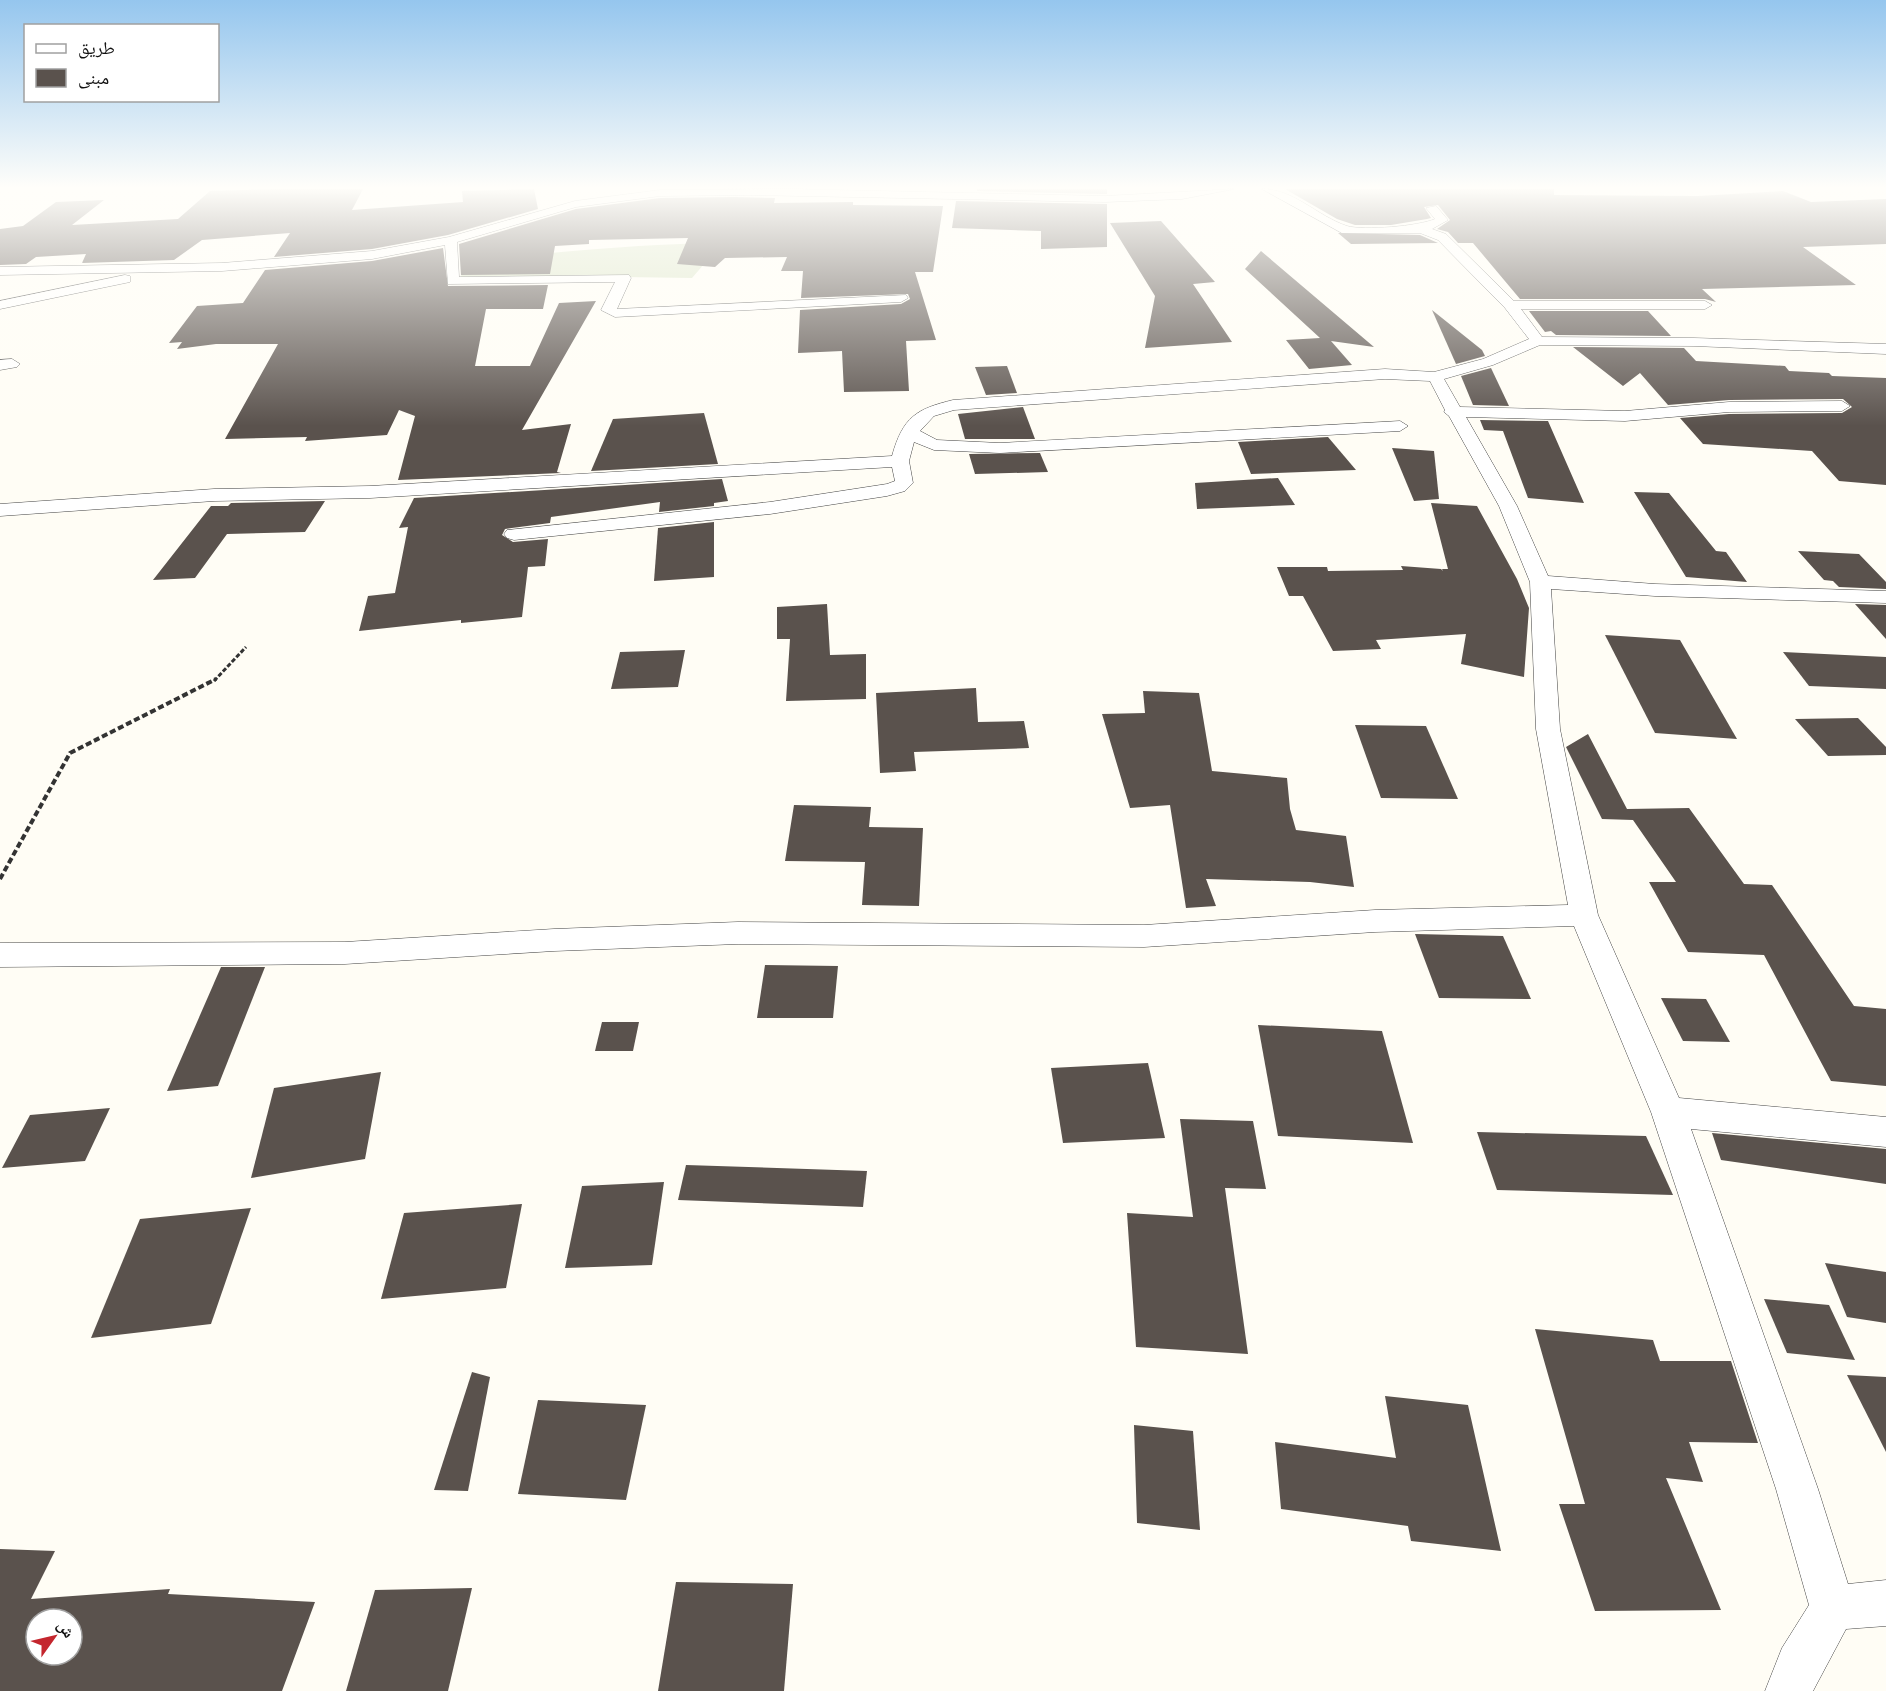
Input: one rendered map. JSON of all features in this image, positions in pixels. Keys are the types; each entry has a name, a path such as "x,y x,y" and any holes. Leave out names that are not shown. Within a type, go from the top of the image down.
{"street":[{"path":"0,271 179,268"},
{"path":"0,305 179,268"},
{"path":"452,268 453,281 624,278 608,310 615,313 901,298"},
{"path":"1475,268 1510,305 1538,341"},
{"path":"1510,305 1705,305"},
{"path":"514,534 737,512 899,487 904,483 900,461 901,450 921,419 932,410 953,405 1373,375 1435,377 1488,362 1538,341 1694,342 1886,349"},
{"path":"1435,377 1452,412 1508,506 1540,582 1548,729 1584,915 1668,1113 1797,1489 1833,1608 1799,1665 1789,1691"},
{"path":"1452,412 1625,416 1729,407 1842,406"},
{"path":"912,433 934,445 1000,448 1400,426"},
{"path":"0,510 232,494 370,492 900,461"},
{"path":"1540,582 1654,590 1886,597"},
{"path":"0,956 345,953 554,940 738,933 1144,936 1375,921 1584,915"},
{"path":"1668,1113 1886,1132"},
{"path":"1833,1608 1886,1603"}],"path":[{"path":"0,879 70,753 215,680 246,646"}],"green space":[{"path":"462,268 701,268 692,278 553,276 461,280"}],"building":[{"path":"446,268 448,286 548,285 543,309 486,309 475,366 530,366 559,303 596,301 522,430 571,424 557,472 561,473 398,480 415,416 399,410 387,435 305,441 307,437 225,439 278,344 216,344 177,349 182,342 169,343 197,306 243,303 265,270"},
{"path":"461,268 551,268 550,274 461,275"},
{"path":"782,268 934,268 933,272 915,272 936,340 906,341 909,391 844,392 842,351 798,353 800,310 901,304 910,299 908,294 801,298 803,271 781,271"},
{"path":"1138,268 1203,268 1215,282 1193,284 1232,342 1145,348 1155,296"},
{"path":"1281,268 1374,347 1331,341 1352,365 1309,369 1286,340 1320,338 1245,269"},
{"path":"1494,268 1832,268 1856,285 1702,289 1716,302 1705,299 1520,299"},
{"path":"1432,310 1482,350 1485,356 1456,364"},
{"path":"1529,311 1648,311 1671,336 1556,335 1551,331 1545,332"},
{"path":"1573,347 1684,348 1696,361 1785,366 1789,371 1829,373 1832,376 1886,378 1886,485 1839,481 1812,451 1703,444 1680,418 1729,414 1842,413 1852,407 1843,399 1729,400 1668,405 1640,373 1623,386"},
{"path":"1007,366 1017,393 986,395 975,367"},
{"path":"1491,368 1509,406 1473,405 1461,376"},
{"path":"1023,407 1035,439 965,439 958,414"},
{"path":"704,413 718,464 591,471 613,419"},
{"path":"1480,420 1548,421 1584,503 1528,498 1503,431 1484,430"},
{"path":"1328,437 1356,470 1251,474 1238,442"},
{"path":"1392,448 1434,451 1439,499 1414,501"},
{"path":"1040,453 1048,472 975,474 969,454"},
{"path":"1278,478 1295,505 1197,509 1195,483"},
{"path":"722,479 728,501 714,503 714,506 659,512 660,502 551,517 550,523 505,529 502,535 513,542 548,539 545,566 528,567 522,617 461,623 461,620 359,631 368,596 395,593 408,527 399,528 414,498"},
{"path":"1634,492 1669,493 1716,551 1726,552 1747,582 1686,577"},
{"path":"325,501 305,532 227,534 195,578 153,580 211,506 228,506 231,503"},
{"path":"1431,503 1477,506 1517,579 1529,608 1524,677 1461,664 1466,634 1376,640 1381,649 1333,651 1303,596 1289,596 1277,567 1327,567 1328,571 1403,570 1401,566 1443,571 1442,569 1448,569"},
{"path":"714,522 714,577 654,581 658,528"},
{"path":"1798,551 1859,554 1886,582 1886,589 1839,587 1833,581 1824,580"},
{"path":"827,604 830,655 866,654 866,699 786,701 790,639 777,639 777,607"},
{"path":"1855,604 1886,605 1886,639"},
{"path":"1605,635 1680,640 1737,739 1655,733"},
{"path":"685,650 678,687 611,689 620,652"},
{"path":"1783,652 1886,657 1886,689 1809,686"},
{"path":"976,688 978,722 1024,721 1029,748 914,752 916,771 880,773 876,693"},
{"path":"1143,691 1199,693 1212,771 1287,778 1290,809 1296,830 1346,836 1354,887 1310,882 1206,879 1216,906 1186,908 1170,805 1130,808 1102,714 1145,713"},
{"path":"1858,718 1886,747 1886,755 1828,756 1795,719"},
{"path":"1355,725 1426,726 1458,799 1381,798"},
{"path":"1588,734 1627,809 1689,808 1744,884 1772,885 1854,1006 1886,1009 1886,1086 1831,1081 1764,955 1688,952 1649,882 1676,882 1633,820 1602,819 1566,747"},
{"path":"794,805 871,807 869,827 923,828 919,906 862,905 865,862 785,861"},
{"path":"1415,934 1503,936 1531,999 1439,998"},
{"path":"765,965 838,966 833,1018 757,1018"},
{"path":"221,967 265,967 218,1086 167,1091"},
{"path":"1661,998 1706,999 1730,1042 1683,1041"},
{"path":"602,1022 639,1022 633,1051 595,1051"},
{"path":"1258,1025 1382,1031 1413,1143 1278,1136"},
{"path":"1148,1063 1165,1138 1063,1143 1051,1068"},
{"path":"381,1072 365,1159 251,1178 274,1088"},
{"path":"110,1108 85,1161 2,1168 30,1115"},
{"path":"1180,1119 1253,1121 1266,1189 1225,1188 1248,1354 1136,1347 1127,1213 1193,1217"},
{"path":"1477,1132 1646,1136 1673,1195 1497,1190"},
{"path":"1712,1133 1886,1149 1886,1184 1721,1160"},
{"path":"686,1165 867,1171 863,1207 678,1200"},
{"path":"664,1182 652,1265 565,1268 582,1186"},
{"path":"522,1204 506,1288 381,1299 404,1213"},
{"path":"251,1208 211,1324 91,1338 140,1219"},
{"path":"1825,1263 1886,1272 1886,1323 1847,1317"},
{"path":"1764,1299 1829,1305 1855,1360 1787,1353"},
{"path":"1535,1329 1653,1340 1660,1361 1731,1361 1758,1443 1689,1442 1703,1482 1666,1478 1721,1610 1595,1611 1559,1504 1585,1504"},
{"path":"472,1372 490,1377 468,1491 434,1490"},
{"path":"1847,1375 1886,1377 1886,1452"},
{"path":"1385,1396 1468,1405 1501,1551 1411,1541 1408,1526 1281,1509 1275,1442 1396,1458"},
{"path":"538,1400 646,1405 626,1500 518,1494"},
{"path":"1134,1425 1193,1431 1200,1530 1137,1523"},
{"path":"0,1549 55,1551 31,1599 170,1589 168,1594 315,1602 282,1691 0,1691"},
{"path":"676,1582 793,1584 784,1691 658,1691"},
{"path":"472,1588 448,1691 346,1691 375,1590"}]}
